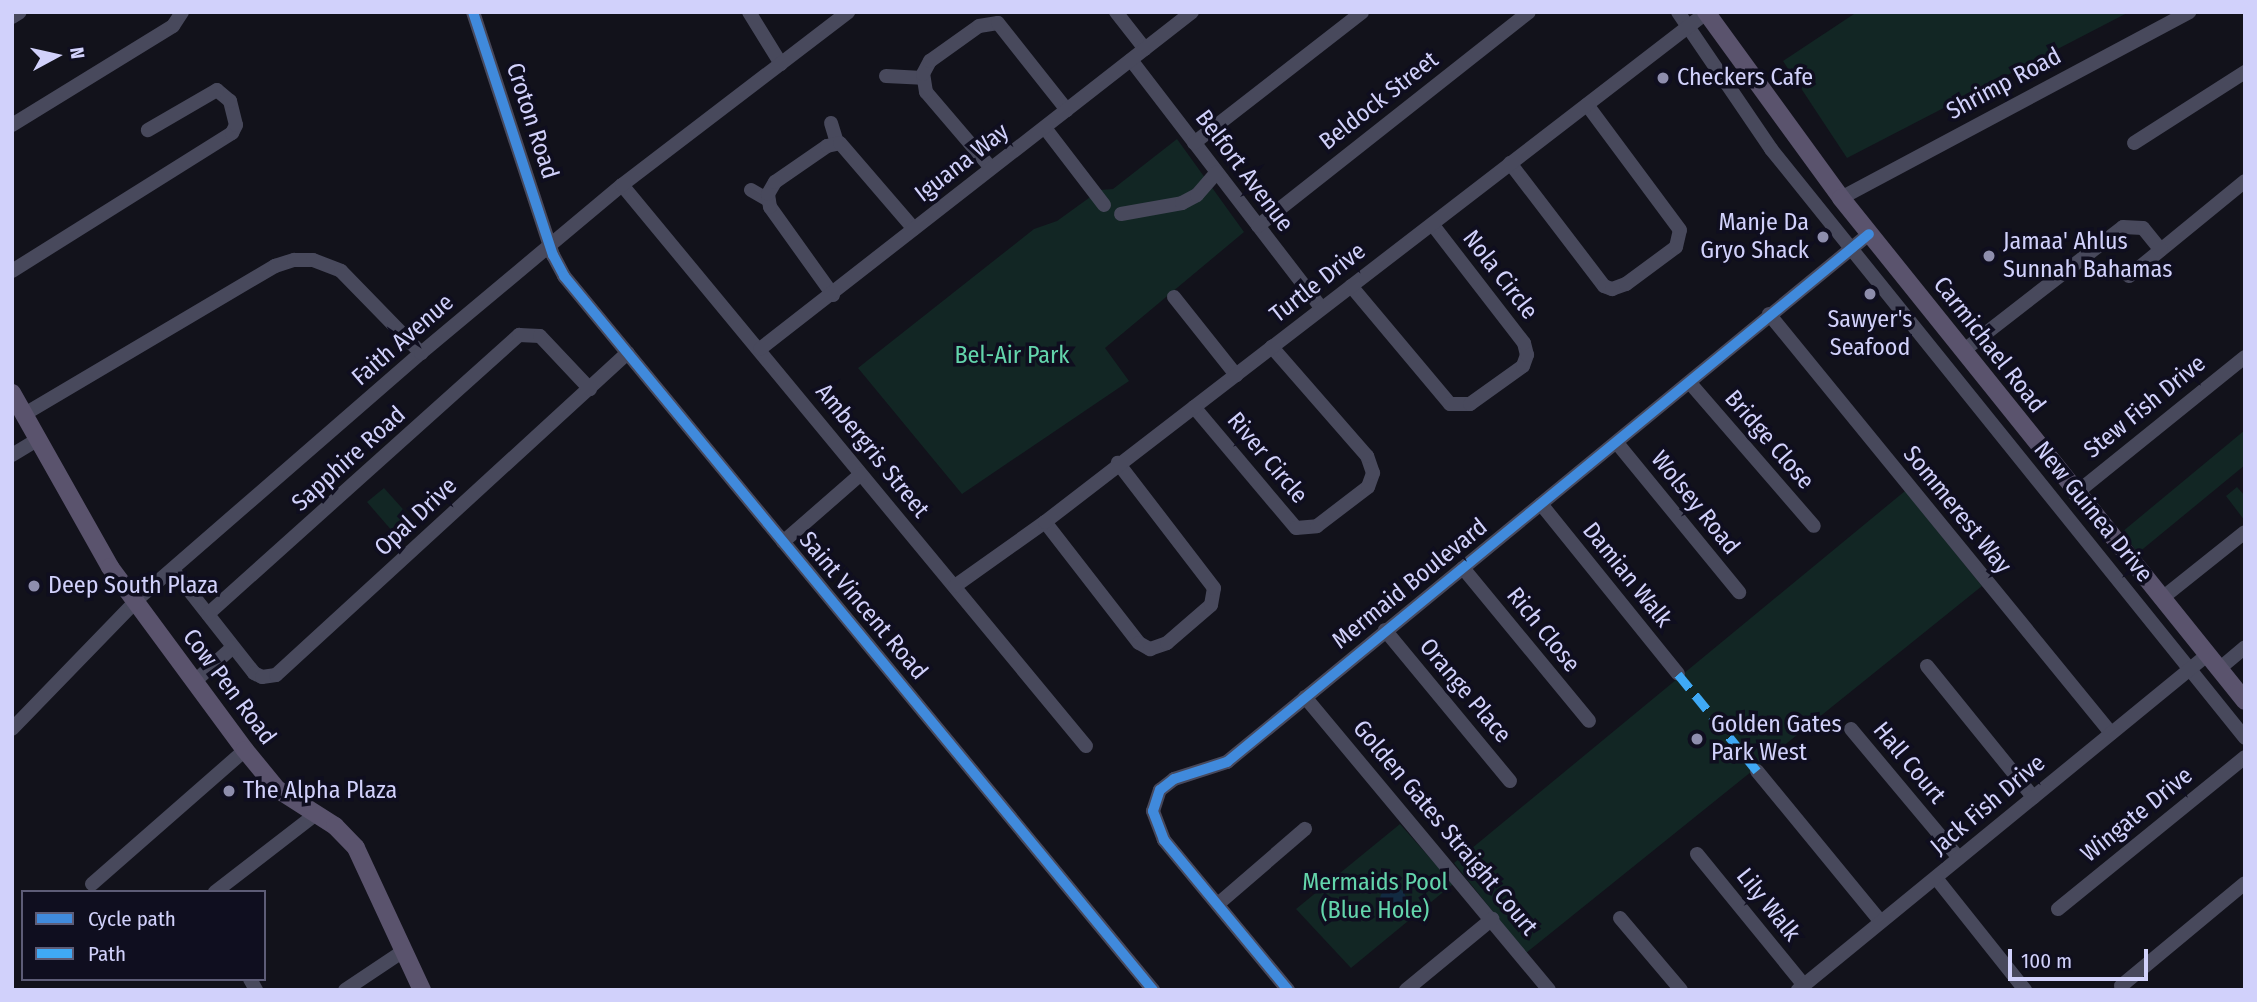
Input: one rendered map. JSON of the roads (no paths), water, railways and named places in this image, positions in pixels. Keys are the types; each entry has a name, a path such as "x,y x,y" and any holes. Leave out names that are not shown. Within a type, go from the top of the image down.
{"main road":[{"name":"Carmichael Road","path":"1706,12 1841,198 2075,494 2245,701"},
{"name":"Cow Pen Road","path":"12,393 37,440 135,603 245,750 277,789 340,830 356,848 422,990"}],"street":[{"path":"12,18 20,12"},
{"path":"12,125 173,26 182,12"},
{"name":"Croton Road","path":"474,12 550,244"},
{"path":"749,12 781,64"},
{"path":"1116,12 1145,49"},
{"name":"Iguana Way","path":"760,349 1192,12"},
{"path":"1194,143 1362,12"},
{"name":"Beldock Street","path":"1258,226 1529,12"},
{"name":"New Guinea Drive","path":"1678,12 1771,149 2245,738"},
{"name":"Turtle Drive","path":"955,586 1045,522 1118,463 1195,407 1706,12"},
{"name":"Shrimp Road","path":"1841,198 2190,12"},
{"name":"Faith Avenue","path":"12,729 135,603 421,354 622,185 846,13"},
{"path":"991,168 928,94 922,78 930,61 988,17 1005,28 1067,110"},
{"name":"Belfort Avenue","path":"1131,60 1321,309"},
{"path":"2134,143 2245,72"},
{"path":"886,76 922,78"},
{"path":"12,271 232,134 235,116 228,96 218,90 148,130"},
{"path":"1510,163 1604,286 1619,288 1646,269 1679,243 1679,226 1587,105"},
{"path":"831,123 837,143 848,148 914,229"},
{"path":"1045,128 1104,205"},
{"path":"768,200 775,183 837,143"},
{"path":"1121,214 1182,203 1197,195 1217,172"},
{"path":"2129,276 2245,181"},
{"name":"Ambergris Street","path":"622,185 1086,746"},
{"path":"751,190 768,200 832,295"},
{"name":"Nola Circle","path":"1351,286 1450,404 1470,404 1523,366 1527,355 1524,344 1432,224"},
{"path":"1963,351 2123,227 2143,228 2161,250"},
{"name":"Mermaid Boulevard","path":"1288,990 1164,840 1153,811 1156,797 1174,779 1227,762 1690,383 1769,314 1870,234"},
{"name":"Saint Vincent Road","path":"550,244 564,276 1153,990"},
{"path":"23,415 275,266 293,260 313,260 341,271 421,354"},
{"path":"1174,296 1236,375"},
{"name":"Sommerest Way","path":"1769,314 2111,733"},
{"name":"Sapphire Road","path":"208,614 519,335 540,336 590,388"},
{"name":"River Circle","path":"1195,407 1296,528 1317,526 1349,502 1371,483 1370,461 1272,347"},
{"name":"Opal Drive","path":"233,647 256,675 281,672 628,354"},
{"name":"Stew Fish Drive","path":"2075,494 2245,357"},
{"name":"Bridge Close","path":"1690,383 1814,526"},
{"path":"12,455 37,440"},
{"name":"Wolsey Road","path":"1616,443 1739,592"},
{"path":"1045,522 1139,643 1150,649 1167,643 1212,603 1213,585 1118,463"},
{"path":"783,542 861,474"},
{"name":"Damian Walk","path":"1541,504 1678,674"},
{"path":"2161,599 2245,532"},
{"name":"Rich Close","path":"1463,568 1589,721"},
{"path":"173,570 233,647 194,682"},
{"name":"Orange Place","path":"1385,630 1510,781"},
{"path":"2219,669 2245,647"},
{"name":"Jack Fish Drive","path":"1801,988 2207,655"},
{"path":"1927,666 2034,797"},
{"name":"Golden Gates Straight Court","path":"1305,697 1549,990"},
{"name":"Hall Court","path":"1851,729 1959,858"},
{"path":"92,884 245,750"},
{"name":"Wingate Drive","path":"2058,909 2245,757"},
{"path":"1757,771 1881,922"},
{"path":"218,890 316,814"},
{"path":"1218,904 1305,829"},
{"name":"Lily Walk","path":"1697,854 1801,988"},
{"path":"1936,878 2025,990"},
{"path":"2121,986 2245,883"},
{"path":"1620,918 1681,990"},
{"path":"1406,990 1492,919"},
{"path":"345,990 405,950"}],"water":[{"path":"1393,887 1402,891 1406,900 1402,909 1393,913 1384,909 1380,900 1384,891"}],"place":[{"name":"Checkers Cafe","path":"1663,78"},
{"name":"Manje Da Gryo Shack","path":"1823,237"},
{"name":"Jamaa' Ahlus Sunnah Bahamas","path":"1989,256"},
{"name":"Sawyer's Seafood","path":"1870,294"},
{"name":"Deep South Plaza","path":"34,586"},
{"name":"Golden Gates Park West","path":"1697,739"},
{"name":"The Alpha Plaza","path":"229,791"}],"park label":[{"name":"Bel-Air Park","path":"1012,356"},
{"name":"Mermaids Pool (Blue Hole)","path":"1375,897"}]}
